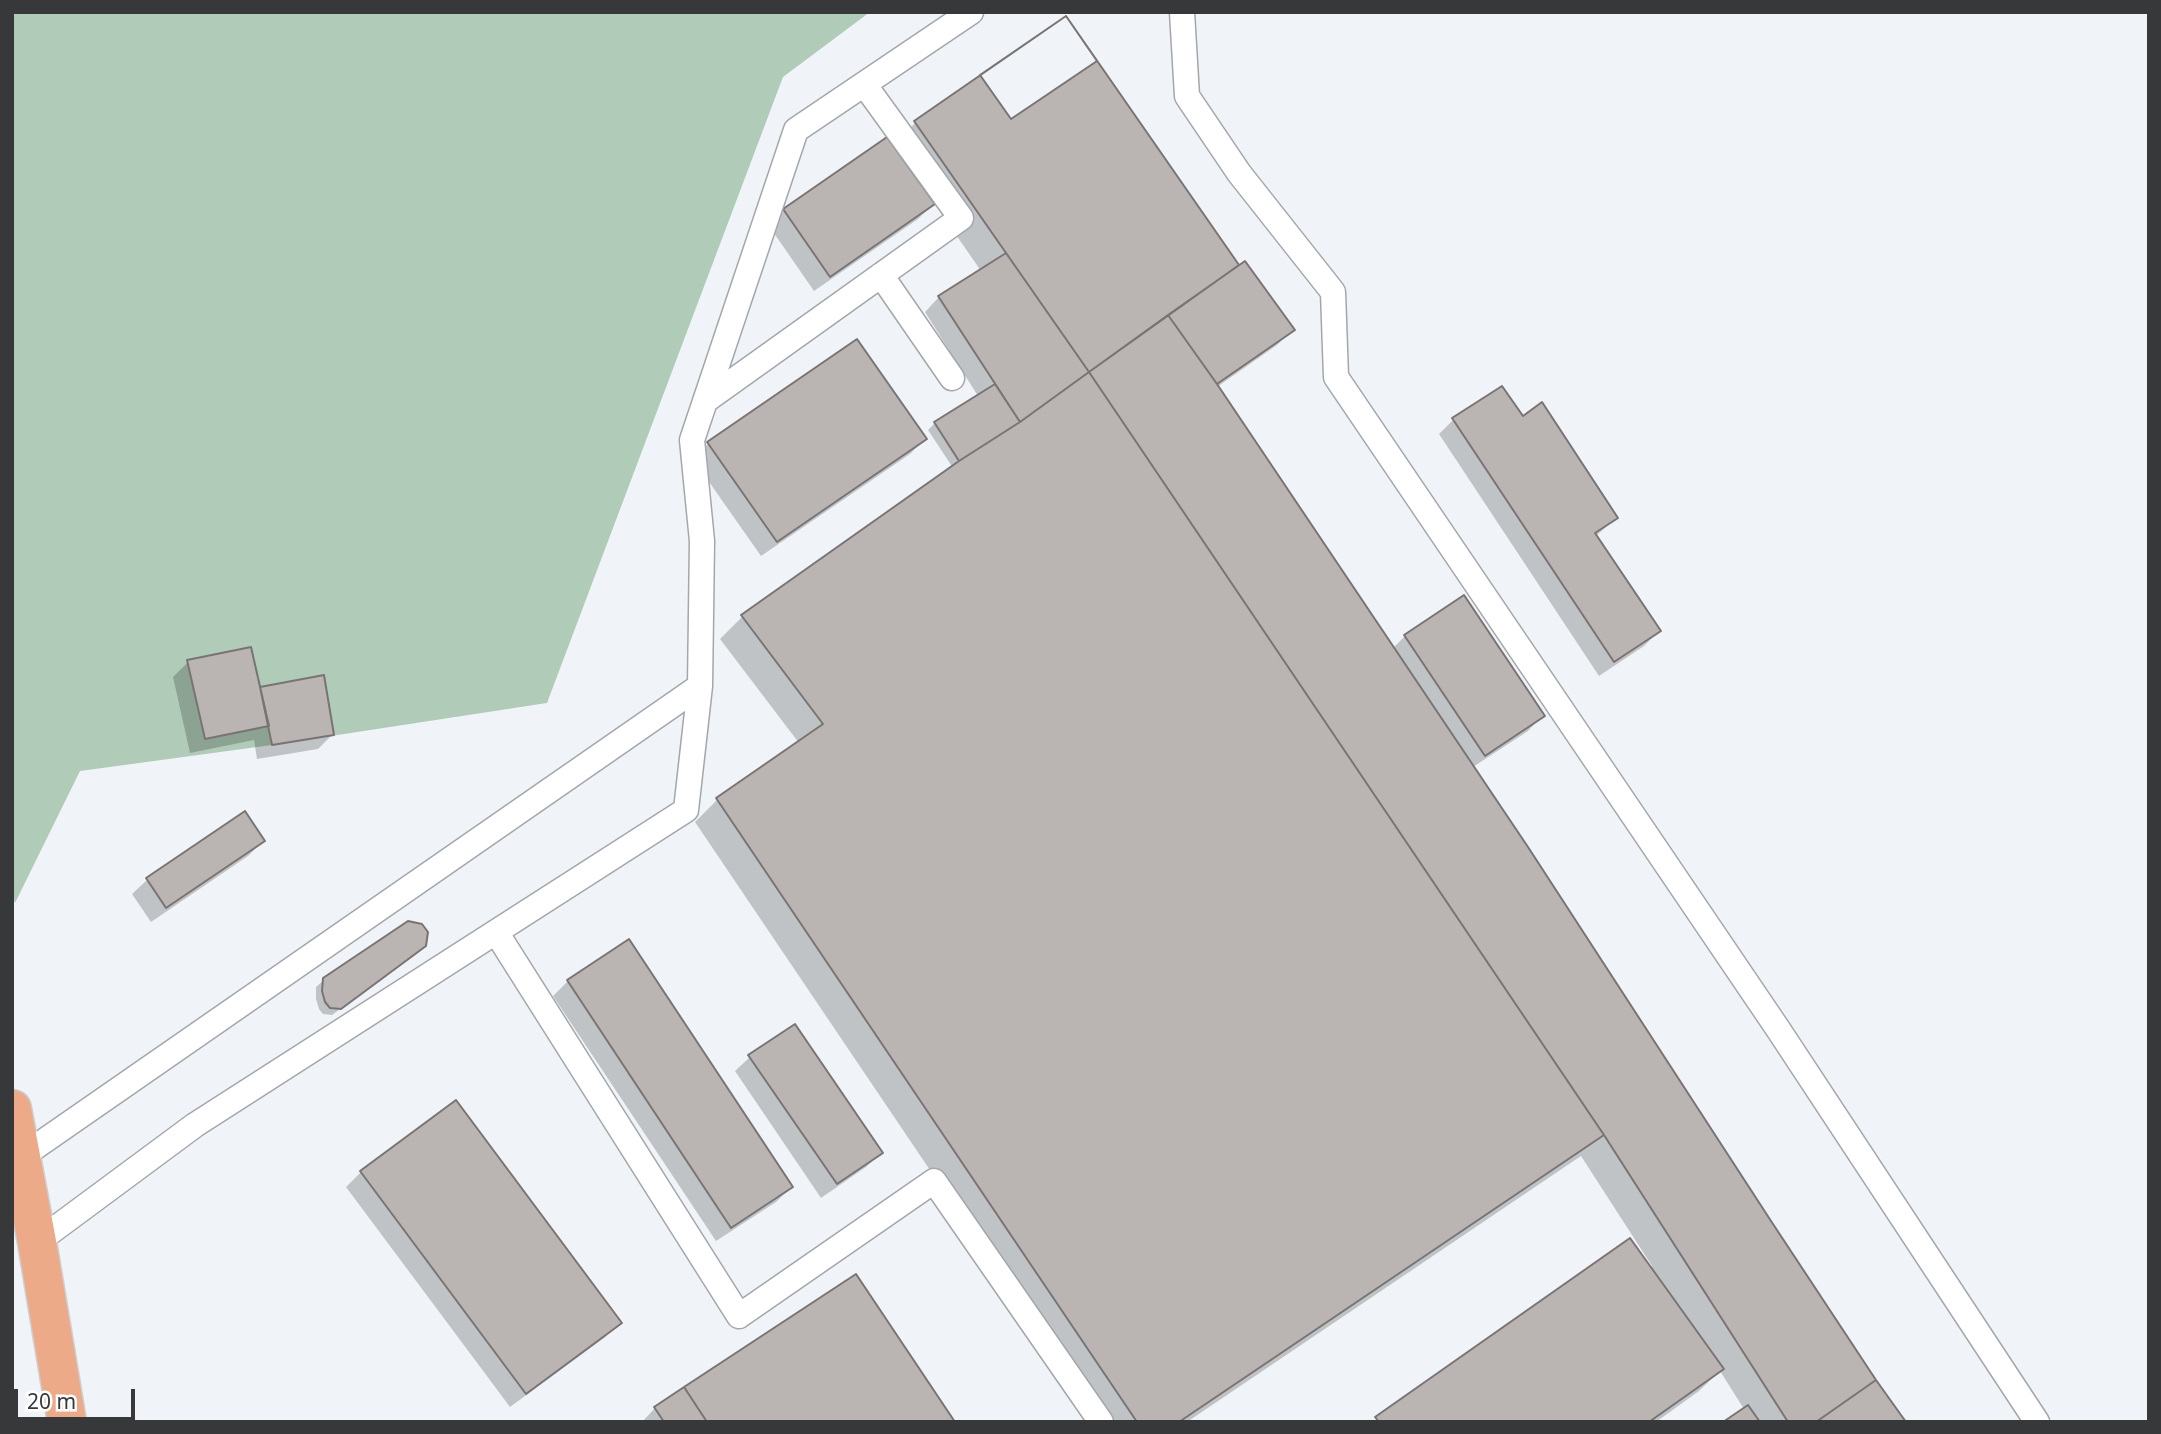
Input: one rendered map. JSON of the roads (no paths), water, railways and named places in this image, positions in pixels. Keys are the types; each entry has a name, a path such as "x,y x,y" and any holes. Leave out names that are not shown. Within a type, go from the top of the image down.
{"main road":[{"path":"12,1109 67,1422"}],"lane":[{"path":"37,1242 195,1125 687,810 700,686 702,541 692,440 796,130 971,12"},
{"path":"1182,12 1187,96 1239,173 1333,292 1336,377 1778,1029 2037,1422"},
{"path":"705,401 961,218 864,84"},
{"path":"881,275 952,379"},
{"path":"21,1157 700,686"},
{"path":"496,932 739,1316 934,1181 1101,1422"}]}
